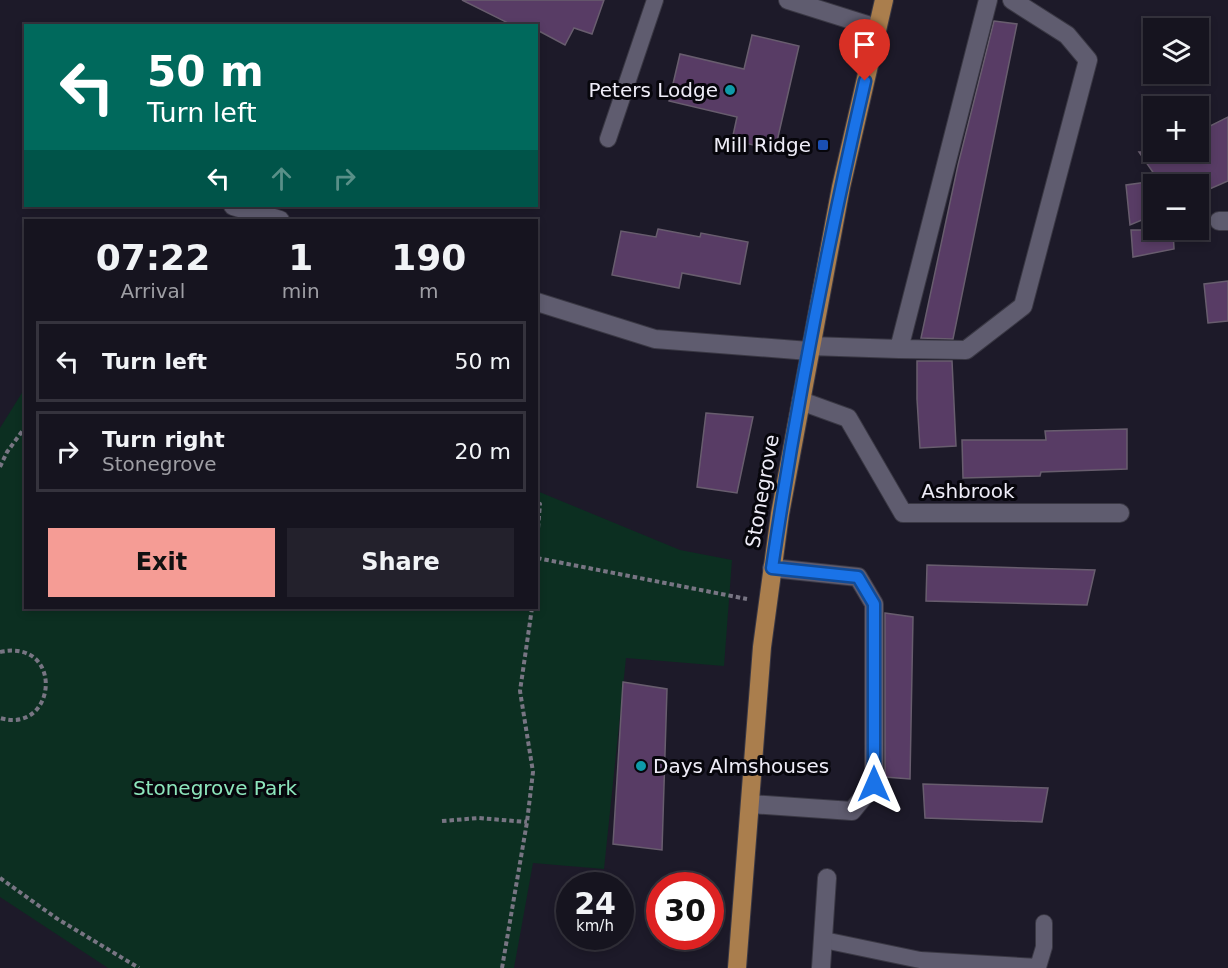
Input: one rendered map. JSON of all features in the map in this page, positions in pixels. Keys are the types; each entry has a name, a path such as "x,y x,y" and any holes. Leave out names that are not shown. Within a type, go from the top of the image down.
{"main road":[{"name":"Stonegrove","path":"737,968 762,647 772,568 841,187 884,0"}],"street":[{"path":"788,0 877,28"},
{"path":"899,349 988,0"},
{"path":"538,302 655,339 810,349 966,350 1023,306 1088,60 1067,35 1012,0"},
{"path":"235,207 277,219"},
{"name":"Ashbrook","path":"801,401 848,418 903,513 1120,513"},
{"path":"750,804 852,811 874,784 874,604 858,577 772,568"},
{"path":"821,968 827,878"}],"lane":[{"path":"608,139 655,0"},
{"path":"824,940 920,960 1038,967 1044,947 1044,923"}],"path":[{"path":"0,467 7,452 24,429"},
{"path":"538,503 540,504 538,529"},
{"path":"538,558 768,603"},
{"path":"502,968 527,822 533,772 520,691 532,609"},
{"path":"0,652 10,650 26,653 41,665 47,686 44,697 32,714 10,721 0,718"},
{"path":"442,821 479,818 527,822"},
{"path":"0,878 56,918 139,968"}],"green space":[{"name":"Stonegrove Park","path":"24,390 24,609 538,609 538,491 680,550 732,560 724,666 626,658 604,869 533,863 514,968 108,968 0,897 0,428"}],"building":[{"path":"462,0 604,0 592,34 574,28 565,45 538,31 538,24 510,24"},
{"path":"994,21 1017,24 953,339 921,338 958,165"},
{"name":"Peters Lodge","path":"752,35 799,46 775,150 732,140 737,117 669,101 680,54 744,69"},
{"path":"1228,117 1228,181 1209,189 1209,174 1154,174 1146,162 1209,162 1209,126"},
{"path":"1143,183 1143,220 1130,225 1126,185"},
{"path":"658,229 700,237 701,233 748,242 740,284 682,273 679,288 612,275 621,231 656,237"},
{"path":"1131,230 1143,230 1143,240 1174,240 1174,249 1133,257"},
{"path":"1228,281 1228,321 1208,323 1204,284"},
{"path":"917,361 952,361 956,446 920,448"},
{"path":"706,413 753,417 737,493 697,487"},
{"path":"1127,429 1127,469 1041,472 1040,476 963,478 962,440 1046,440 1045,431"},
{"path":"927,565 1095,570 1087,605 926,601"},
{"path":"885,613 913,617 910,779 885,777"},
{"name":"Days Almshouses","path":"623,682 667,689 662,850 613,844"},
{"path":"923,784 1048,788 1042,822 925,818"}],"place":[{"name":"Peters Lodge","path":"730,90"},
{"name":"Mill Ridge","path":"823,145"},
{"name":"Days Almshouses","path":"641,766"}],"route":[{"path":"865,81 841,187 810,346 772,568 858,577 874,604 874,784"}]}
